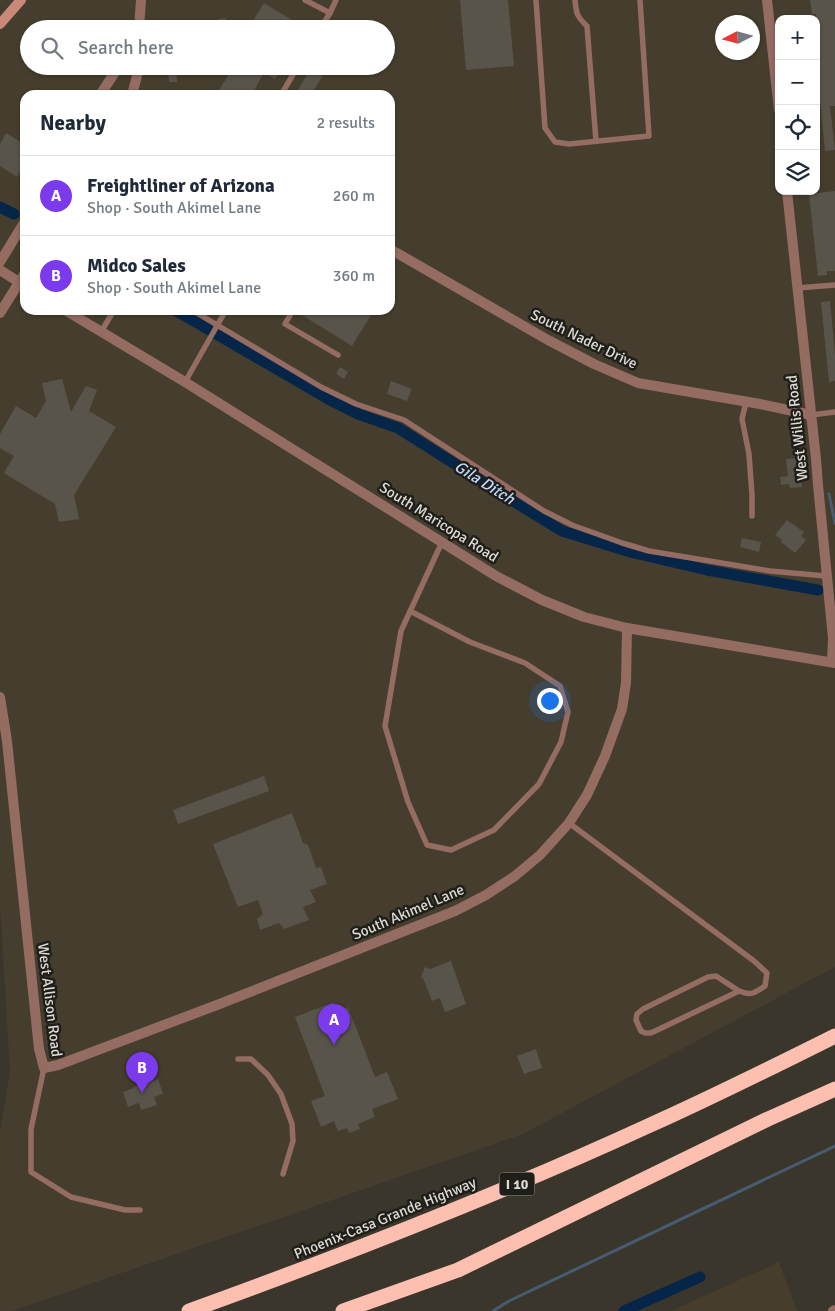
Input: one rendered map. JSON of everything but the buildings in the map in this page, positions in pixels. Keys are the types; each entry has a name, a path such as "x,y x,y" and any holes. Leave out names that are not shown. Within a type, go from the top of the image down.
{"highway":[{"name":"Phoenix-Casa Grande Highway","path":"189,1311 392,1235 544,1172 657,1122 835,1036"},
{"path":"343,1311 458,1270 768,1119 835,1089"}],"main road":[{"path":"0,24 21,0"}],"street":[{"path":"140,20 141,0"},
{"path":"767,0 775,76"},
{"path":"103,90 113,75"},
{"path":"133,90 137,75"},
{"name":"West Willis Road","path":"787,195 816,459 833,638 833,663"},
{"path":"0,262 20,228"},
{"name":"South Nader Drive","path":"395,252 548,340 594,364 638,383 811,415"},
{"path":"0,270 20,283"},
{"path":"0,313 20,287"},
{"name":"South Maricopa Road","path":"73,315 185,382 496,576 542,600 584,617 627,628 833,663"},
{"name":"South Akimel Lane","path":"44,1068 58,1065 217,1005 455,911 486,895 515,876 540,855 569,824 605,756 622,709 626,683 627,628"},
{"name":"West Allison Road","path":"0,697 7,741 40,1049 44,1068"}],"lane":[{"path":"306,0 330,12"},
{"path":"325,20 336,0"},
{"path":"536,0 545,128 555,142 569,144 649,136 640,0"},
{"path":"575,0 576,12 580,20 587,26 596,141"},
{"path":"284,90 293,75"},
{"path":"797,288 835,285"},
{"path":"101,332 111,315"},
{"path":"201,315 321,387 344,398 404,420 544,511 572,525 622,543 649,550 770,571 826,576"},
{"path":"185,382 223,315"},
{"path":"290,315 285,324 338,355"},
{"path":"746,402 742,419 750,454 752,516"},
{"path":"811,415 835,412"},
{"path":"410,611 470,642 525,663 560,686 568,712 561,742 538,784 494,830 451,850 427,846 408,802 385,726 401,631 410,611 442,542"},
{"path":"569,824 754,961 767,973 765,986 754,993 746,994 716,976 708,977 642,1008 637,1014 636,1020 641,1031 651,1033 739,991"},
{"path":"238,1059 251,1059 268,1075 281,1094 292,1124 294,1141 283,1174"},
{"path":"44,1068 30,1129 31,1172 70,1197 125,1210 140,1210"}],"shaded area":[{"path":"0,0 835,0 835,967 523,1134 12,1311 0,1311 0,1132 10,1072 0,905"},
{"path":"779,1262 797,1311 671,1311"}],"waterway":[{"name":"Gila Ditch","path":"0,207 14,214"},
{"name":"Gila Ditch","path":"184,315 330,400 358,414 398,428 562,531 630,552 707,570 818,590"},
{"path":"829,494 835,523"},
{"path":"493,1311 509,1301 835,1146"},
{"path":"624,1311 700,1277"}],"place":[{"name":"Freightliner of Arizona","path":"334,1045"},
{"name":"Midco Sales","path":"142,1093"}]}
